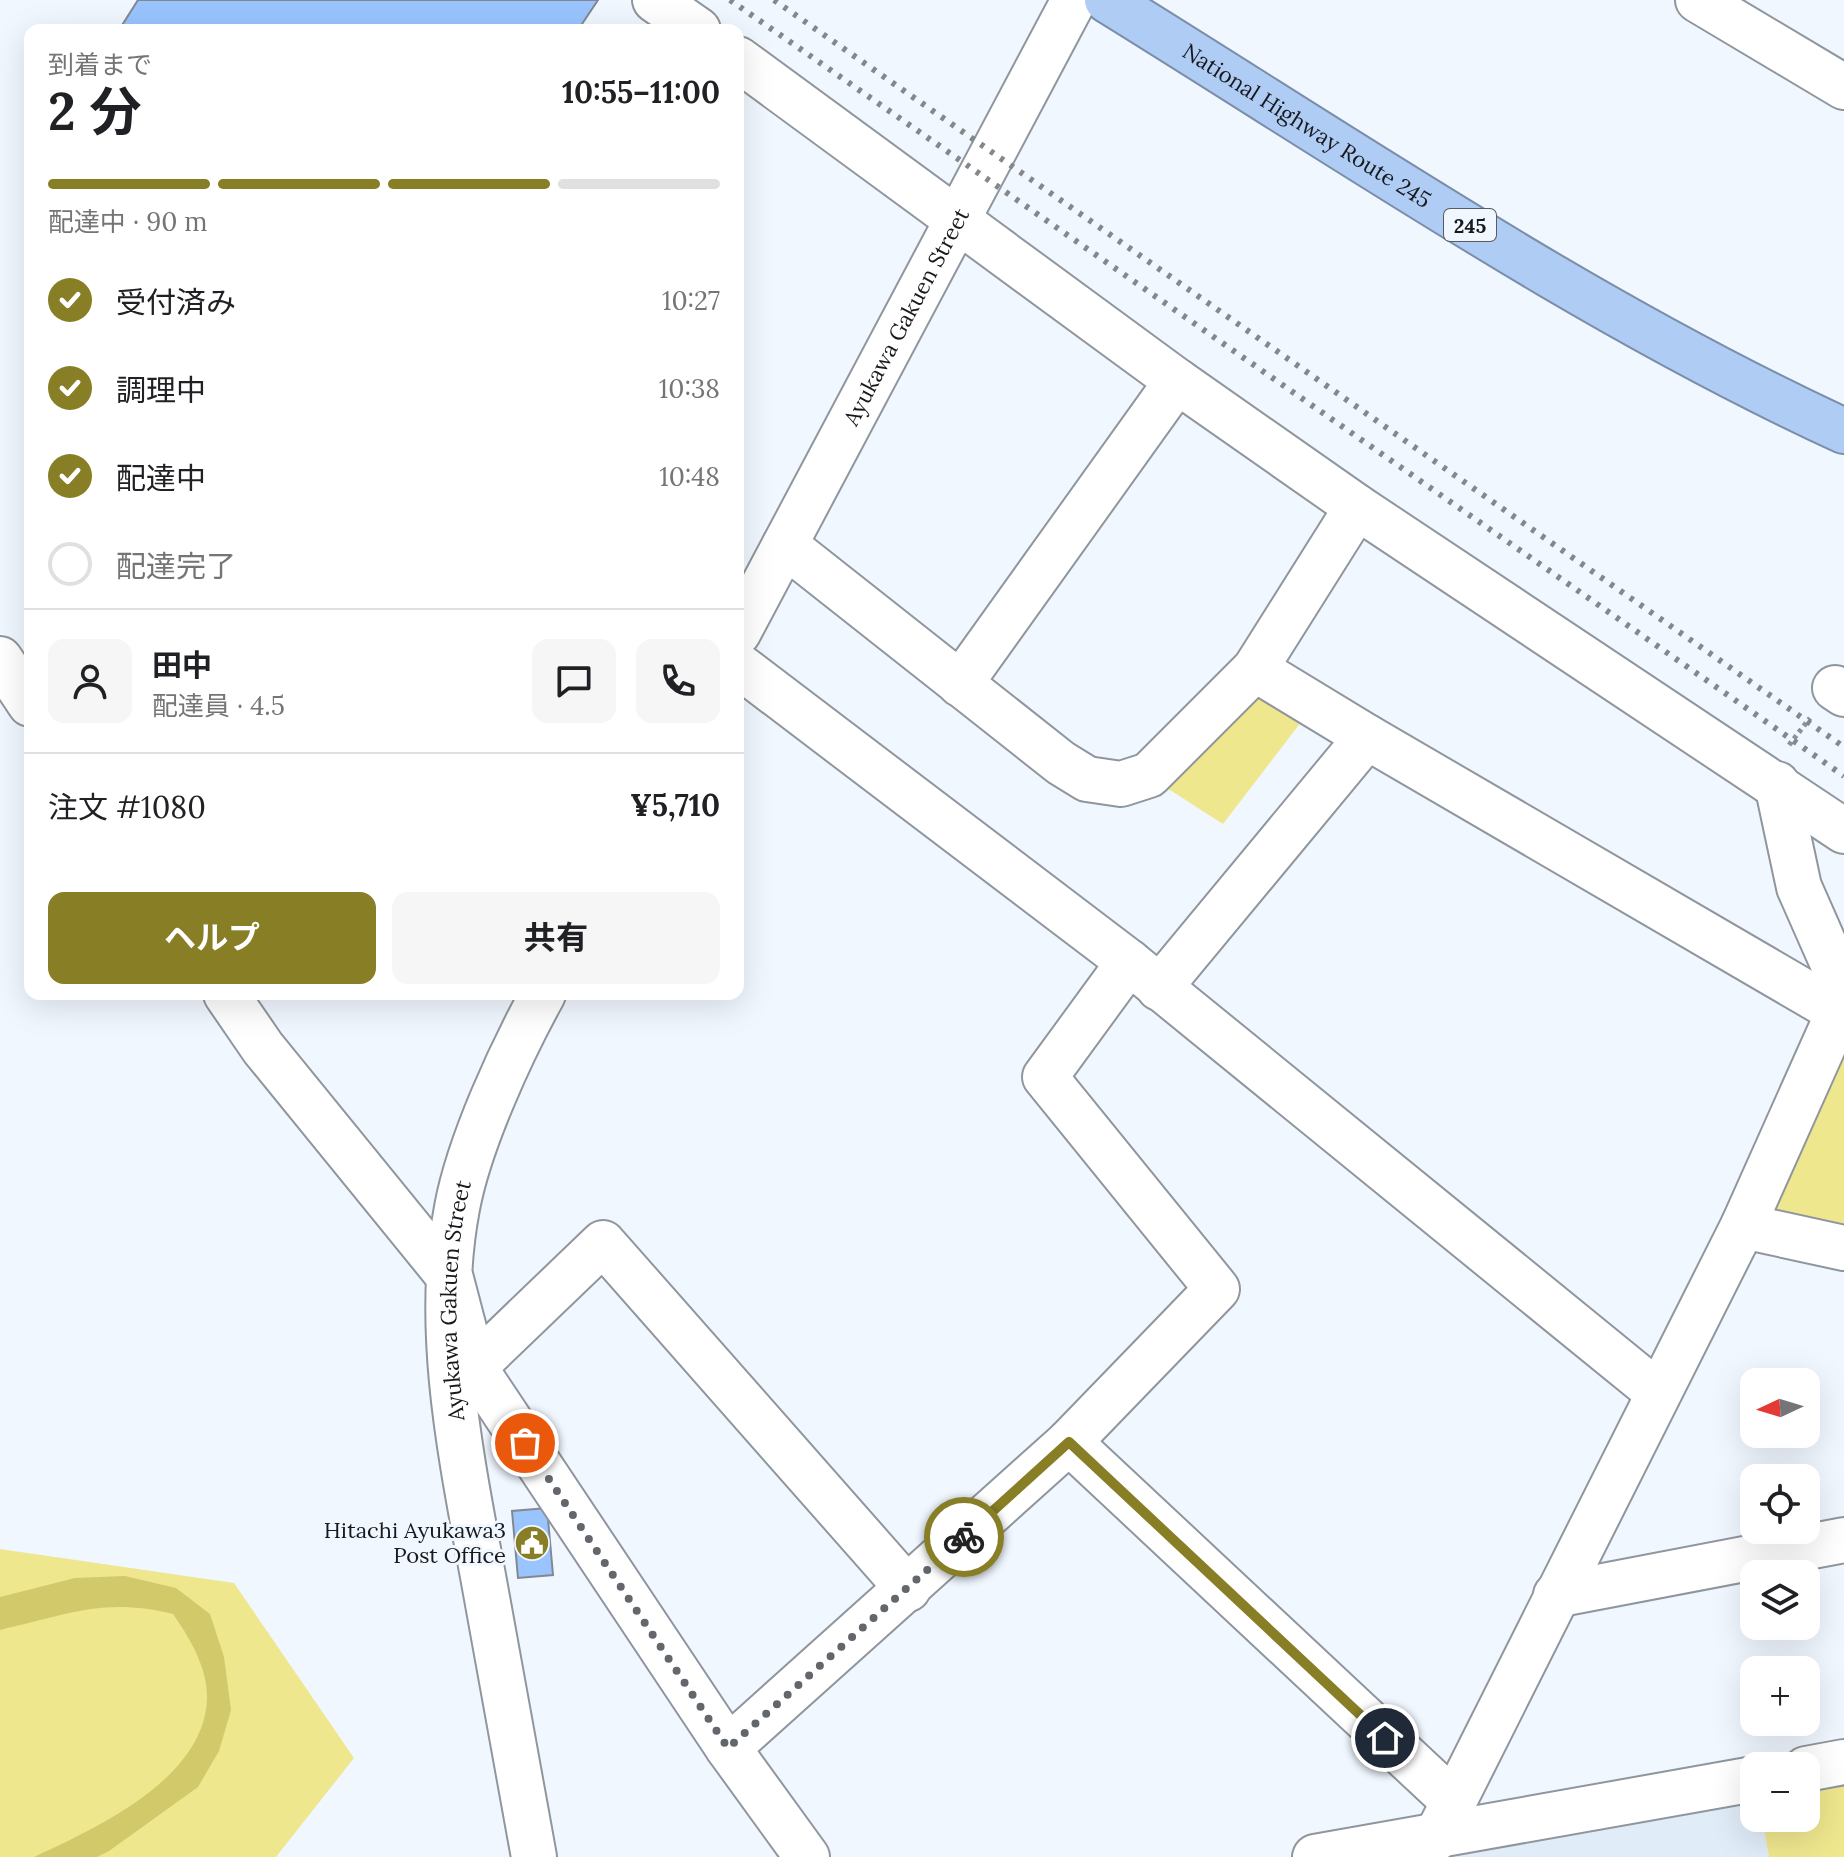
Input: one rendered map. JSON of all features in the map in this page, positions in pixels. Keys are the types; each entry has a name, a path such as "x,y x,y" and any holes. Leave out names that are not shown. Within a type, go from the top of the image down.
{"highway":[{"name":"National Highway Route 245","path":"1107,0 1532,263 1686,351 1844,431"}],"street":[{"path":"655,0 689,24"},
{"name":"Ayukawa Gakuen Street","path":"744,622 1074,0"},
{"path":"1698,0 1844,87"},
{"path":"744,63 1177,381 1357,507 1844,831"},
{"path":"960,684 1177,381"},
{"path":"785,545 1061,763 1087,779 1121,784 1149,775 1255,669 1357,507"},
{"path":"0,659 24,695"},
{"path":"1255,669 1367,737 1842,1000"},
{"path":"744,670 1144,975 1657,1392"},
{"path":"728,1748 1069,1442 1217,1289 1045,1077 1367,737"},
{"path":"1444,1820 1743,1226 1842,1000 1799,887 1777,784"},
{"path":"230,1000 263,1048 451,1279 474,1367 728,1748 807,1857"},
{"name":"Ayukawa Gakuen Street","path":"534,1857 464,1471 452,1379 451,1279 457,1207 513,1053 540,1000"},
{"path":"1743,1226 1844,1248"},
{"path":"474,1367 603,1243 908,1589"},
{"path":"1069,1442 1444,1820"},
{"path":"1556,1595 1844,1540"},
{"path":"1820,1766 1844,1762"},
{"path":"1315,1857 1444,1820 1740,1781"}],"path":[{"path":"1777,784 1791,739 1840,691"}],"shaded area":[{"path":"1265,689 1305,717 1223,824 1159,783"},
{"path":"1844,999 1844,1248 1743,1226"},
{"path":"0,1549 234,1583 354,1758 276,1857 0,1857"},
{"path":"125,1576 176,1588 210,1614 224,1657 231,1710 219,1751 198,1787 109,1851 97,1857 34,1857 87,1831 143,1797 168,1776 188,1753 202,1727 207,1698 204,1675 191,1643 173,1614 126,1607 105,1608 0,1630 0,1597 75,1578"},
{"path":"1844,1762 1844,1857 1769,1857 1765,1832 1820,1832 1820,1766"},
{"path":"1740,1781 1740,1832 1765,1832 1769,1857 1292,1857"}],"building":[{"path":"138,0 598,0 582,24 123,24"},
{"path":"547,1508 553,1575 518,1578 512,1511"}],"railway":[{"path":"730,0 1844,776"},
{"path":"774,0 1844,747"}],"way so far":[{"path":"525,1443 728,1748 964,1537"}],"place":[{"name":"Hitachi Ayukawa3 Post Office","path":"532,1543"}],"route":[{"path":"964,1537 1069,1442 1385,1738"}]}
